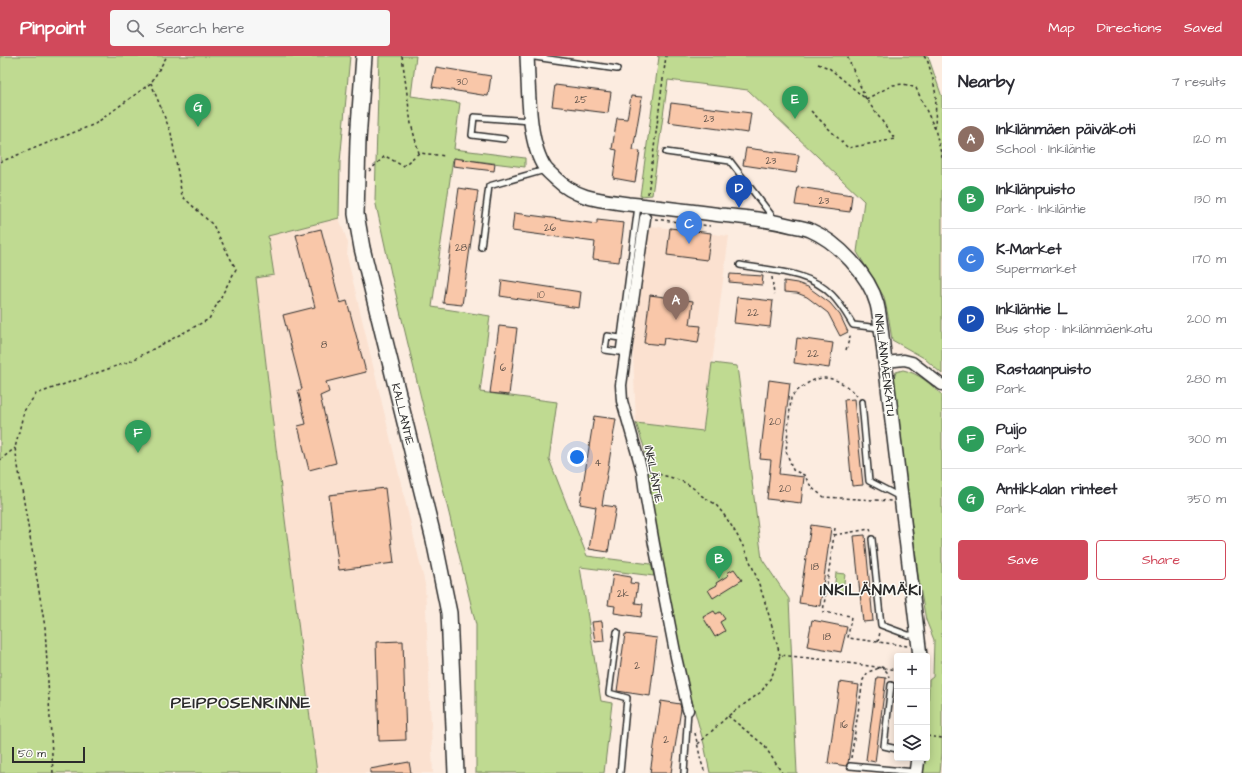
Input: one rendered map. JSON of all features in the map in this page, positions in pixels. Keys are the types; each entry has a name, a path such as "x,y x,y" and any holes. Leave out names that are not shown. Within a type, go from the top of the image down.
{"main road":[{"name":"KALLANTIE","path":"364,56 358,147 356,214 362,248 434,540 449,613 456,773"}],"street":[{"name":"INKILÄNMÄENKATU","path":"527,56 531,121 535,145 539,158 546,169 563,185 579,194 597,200 644,210 762,219 810,230 832,243 844,253 858,268 868,282 877,304 882,328 896,497 913,635 919,653"},
{"name":"INKILÄNTIE","path":"644,210 621,385 622,402 642,470 658,566 688,710"},
{"path":"886,362 904,360 912,362 942,385"},
{"path":"916,772 918,761"}],"lane":[{"path":"527,56 618,68"},
{"path":"504,139 472,136 474,117 531,121"},
{"path":"666,152 730,161 777,222"},
{"path":"481,246 489,186 546,169"},
{"path":"620,338 644,210"},
{"path":"740,265 799,276 817,284 832,295 854,325 882,328"},
{"path":"862,402 869,481 896,497"},
{"path":"872,539 881,626 913,635"},
{"path":"616,632 609,693 627,698 620,773"},
{"path":"891,685 884,746 894,748"},
{"path":"684,773 688,710"},
{"path":"850,766 916,772"}],"path":[{"path":"0,162 95,124 152,83 167,56"},
{"path":"402,56 411,124 419,153"},
{"path":"666,56 648,195 644,210 706,226 714,226"},
{"path":"811,111 848,148 895,139 866,99 847,56"},
{"path":"924,56 928,62 935,90 935,129"},
{"path":"818,64 829,68 866,99"},
{"path":"53,773 45,627 15,448 24,411 36,394 131,361 209,319 236,269 213,225 182,196 171,133 152,83"},
{"path":"866,99 893,85 904,84 916,88 935,129 942,157"},
{"path":"365,174 385,156 403,166 419,153 446,156"},
{"path":"772,271 774,295"},
{"path":"846,350 854,325"},
{"path":"862,402 847,385 829,378 812,380 794,393 792,398 786,451 793,470 804,475 812,488 824,497 896,497"},
{"path":"0,460 15,448"},
{"path":"642,470 681,481 692,487 716,505 747,554 768,613 780,655 774,672 761,692 728,716 698,744"},
{"path":"835,528 824,612 851,616 848,638 910,647 913,635"},
{"path":"834,535 870,529 872,539"},
{"path":"878,642 881,626"},
{"path":"780,655 894,669"},
{"path":"882,667 887,672 891,685"},
{"path":"850,766 863,680 868,672 882,667"},
{"path":"728,716 764,745 782,773"},
{"path":"694,730 705,773"},
{"path":"930,736 942,738"}],"shaded area":[{"path":"339,218 348,243 347,256 425,584 433,773 317,773 256,278 274,275 267,236"},
{"path":"643,225 729,236 703,431 636,423 633,354 636,274"}],"green space":[{"path":"0,56 350,56 340,162 339,218 268,236 274,275 256,278 317,773 0,773"},
{"path":"379,56 416,56 411,96 460,103 454,149 525,158 525,167 453,158 432,307 490,316 480,392 557,402 549,459 587,556 651,564 654,576 580,567 601,701 612,703 604,773 476,773 476,625 392,278 375,200"},
{"path":"657,56 928,56 942,97 942,374 924,358 892,340 884,297 857,252 864,201 748,90 668,80 652,195 640,196 659,57"},
{"path":"712,363 737,366 762,559 789,599 797,773 710,773 704,744 670,623 644,447 636,423 703,431"},
{"path":"903,370 909,371 919,376 942,395 942,753 940,773 921,773 923,761 930,761 930,679 933,677 934,640 926,620 918,577 894,378 896,372"},
{"path":"836,573 845,574 843,592 834,591"}],"building":[{"path":"436,67 491,76 488,96 432,87"},
{"path":"555,85 611,92 608,113 552,106"},
{"path":"631,96 642,97 633,150 640,151 635,182 613,178 617,150 612,149 617,118 627,119"},
{"path":"671,103 751,113 748,133 668,122"},
{"path":"746,148 799,155 796,173 743,165"},
{"path":"454,158 495,164 494,171 453,166"},
{"path":"798,187 852,195 850,212 795,205"},
{"path":"459,188 478,191 462,305 443,303"},
{"path":"514,213 597,224 597,220 624,223 619,262 593,259 595,242 512,231"},
{"path":"670,228 711,233 707,260 667,255"},
{"path":"321,229 340,303 347,301 366,372 326,382 329,392 320,396 336,463 309,470 298,426 306,424 298,390 302,389 283,315 315,307 296,235"},
{"path":"730,274 763,276 762,285 729,282"},
{"path":"502,280 581,292 579,308 500,296"},
{"path":"784,281 797,283 808,287 830,303 840,315 848,332 840,336 828,313 807,297 797,293 784,292"},
{"path":"650,295 693,301 690,325 701,326 698,343 664,338 663,345 644,343"},
{"path":"737,297 773,301 770,327 734,323"},
{"path":"499,326 517,328 509,395 490,393"},
{"path":"797,338 833,343 829,368 794,363"},
{"path":"769,380 790,383 779,474 804,477 801,503 767,499 771,460 760,459"},
{"path":"854,399 863,485 852,486 844,400"},
{"path":"594,416 616,419 602,505 616,507 608,552 589,549 596,507 580,504"},
{"path":"385,488 394,563 339,570 329,495"},
{"path":"811,525 831,528 820,606 799,603"},
{"path":"865,535 873,621 863,622 854,536"},
{"path":"734,569 742,580 713,598 708,590 717,585 716,583 729,575 727,573"},
{"path":"613,574 631,577 630,583 638,584 635,603 643,604 641,617 614,613 615,606 608,605"},
{"path":"714,611 716,614 720,612 725,619 720,622 725,631 715,637 703,617"},
{"path":"812,620 847,627 841,652 807,646"},
{"path":"602,621 604,641 595,642 592,622"},
{"path":"625,634 657,638 650,696 617,691"},
{"path":"403,641 406,740 379,741 376,642"},
{"path":"877,677 886,678 875,762 866,760"},
{"path":"840,682 859,685 848,763 846,766 828,763"},
{"path":"661,701 680,704 681,709 671,773 650,773"},
{"path":"409,762 411,773 370,773 370,769"}],"place":[{"name":"Rastaanpuisto","path":"795,119"},
{"name":"Antikkalan rinteet","path":"198,127"},
{"name":"Inkiläntie L","path":"739,208"},
{"name":"K-Market","path":"689,244"},
{"name":"Inkilänmäen päiväkoti","path":"676,320"},
{"name":"Puijo","path":"138,453"},
{"name":"Inkilänpuisto","path":"719,579"}],"district":[{"name":"INKILÄNMÄKI","path":"871,589"},
{"name":"PEIPPOSENRINNE","path":"241,702"}]}
